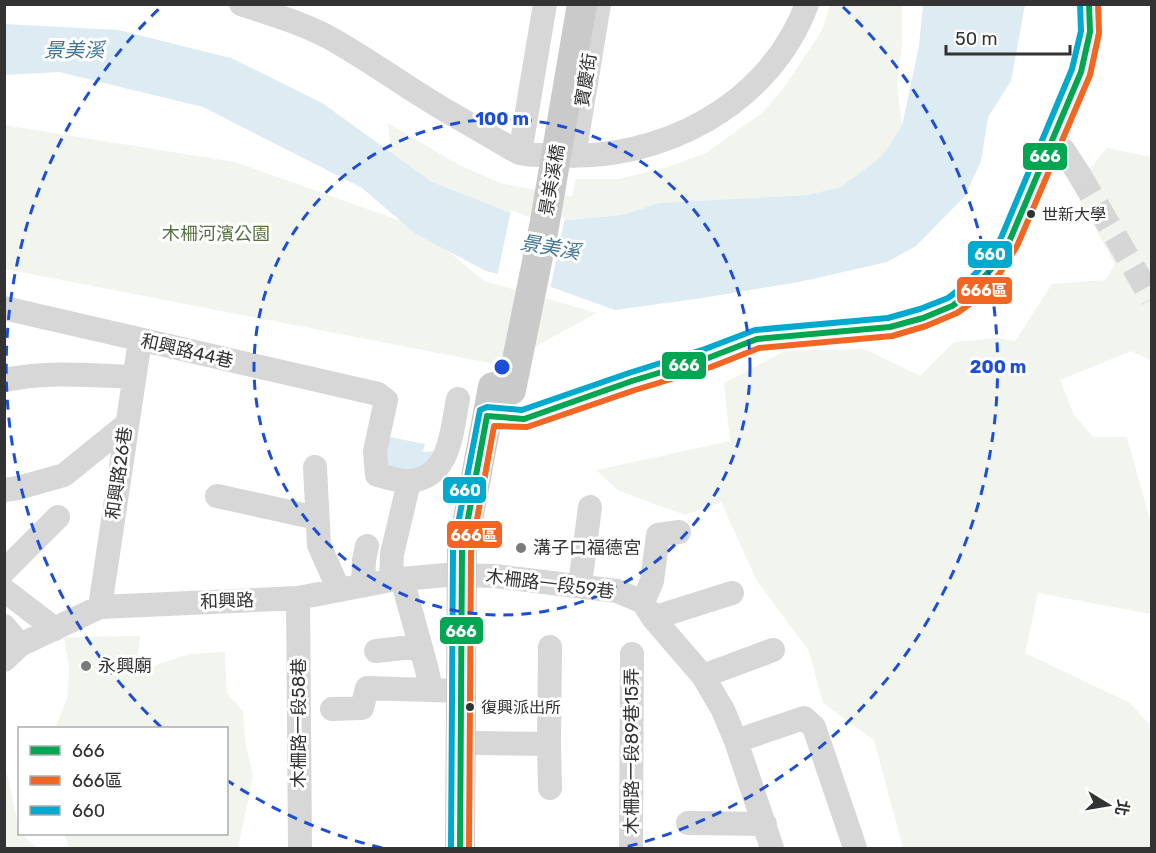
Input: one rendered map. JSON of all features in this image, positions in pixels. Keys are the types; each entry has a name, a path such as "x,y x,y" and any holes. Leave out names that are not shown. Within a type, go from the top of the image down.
{"main road":[{"name":"景美溪橋","path":"502,388 526,222 562,4"},
{"name":"景美溪橋","path":"502,388 544,227 582,4"},
{"path":"460,849 462,691 470,575 478,553 502,388"},
{"path":"470,575 476,742 476,849"}],"street":[{"path":"241,4 288,19 330,38 425,99 520,153 574,156 603,155 641,149 687,132 720,112 748,90 771,66 790,38 807,4"},
{"path":"520,153 545,4"},
{"name":"寶慶街","path":"574,156 599,4"},
{"path":"496,418 524,419 632,381 708,358 757,339 890,327 923,318 952,306 970,293 992,268 1009,242 1081,72 1090,32 1089,4"},
{"path":"1052,141 1064,151 1078,174"},
{"name":"和興路44巷","path":"4,308 378,394 386,400 375,451 377,475 410,482"},
{"name":"和興路26巷","path":"100,607 126,495 127,424 140,340"},
{"path":"4,380 31,374 133,377"},
{"path":"430,690 420,646 397,580 392,554 410,482 435,472 444,461 459,399"},
{"path":"4,490 64,475 127,424"},
{"path":"315,467 319,545 339,590"},
{"path":"217,496 317,518"},
{"path":"580,585 590,507"},
{"path":"4,571 58,517"},
{"path":"680,532 658,535 648,610 732,593"},
{"path":"363,585 367,546"},
{"name":"和興路","path":"12,652 100,607 298,598 397,580 470,575"},
{"name":"木柵路一段59巷","path":"470,575 580,585 616,591 648,610 703,676 723,710 736,741 772,849"},
{"path":"4,590 55,629"},
{"name":"木柵路一段58巷","path":"298,598 300,849"},
{"path":"4,626 12,652"},
{"path":"376,651 420,646"},
{"path":"550,647 550,788"},
{"path":"703,676 773,650"},
{"name":"木柵路一段89巷15弄","path":"624,841 632,654"},
{"path":"332,709 362,708 367,688 462,691"},
{"path":"736,741 804,718 814,728 855,849"},
{"path":"476,742 549,744"},
{"path":"688,823 765,824"}],"green space":[{"path":"830,5 902,5 902,45 897,84 902,126 881,157 841,187 807,195 659,203 622,215 537,223 432,182 391,153 388,123 459,165 500,183 572,197 576,179 618,179 668,167 706,153 762,113 783,89 822,30"},
{"name":"木柵河濱公園","path":"4,125 235,162 421,228 484,281 597,313 536,346 520,369 5,269"},
{"path":"1107,148 1151,157 1151,361 1131,351 1060,380 1074,415 1093,437 1127,437 1150,520 1151,614 1038,593 1025,653 1130,703 1151,726 1151,848 903,848 874,740 823,703 809,651 757,581 721,502 685,515 619,491 596,470 730,441 724,383 785,351 865,349 920,376 954,342 998,338 1015,341 1052,284 1105,280 1115,265 1074,188"},
{"path":"140,636 137,661 153,666 189,654 225,652 227,693 243,711 245,740 253,776 238,848 69,848 64,835 228,835 228,727 55,727 67,699 69,669 64,637"},
{"path":"4,770 8,777 18,835 23,835 37,848 5,848"}],"water":[{"name":"景美溪","path":"923,5 1025,5 1011,81 988,117 981,161 965,196 916,246 887,262 799,282 615,310 551,287 486,271 416,234 362,188 203,107 59,72 5,75 4,24 118,30 231,58 322,103 432,182 537,223 622,215 659,203 807,195 841,187 881,157 902,126 919,46"},
{"path":"390,437 425,444 423,452 439,451 438,460 408,475 382,469 379,458"}],"pier":[{"path":"511,210 537,220 565,217 550,290 497,277"}],"tunnel":[{"path":"1079,174 1152,299"}],"transit line":[{"name":"660","path":"451,848 453,550 480,410 487,407 522,410 755,330 888,318 948,298 964,286 985,263 1001,238 1072,69 1081,31 1080,4"},
{"name":"666","path":"487,416 524,419 632,381 708,358 757,339 890,327 923,318 952,306 970,293 992,268 1009,242 1081,72 1090,32 1089,4"},
{"name":"666區","path":"469,848 471,552 494,426 527,427 711,367 759,348 892,336 926,326 957,313 977,299 1000,273 1017,246 1090,75 1099,33 1098,4"},
{"name":"666","path":"460,848 462,551 487,416"}],"place":[{"name":"世新大學","path":"1031,214"},
{"name":"溝子口福德宮","path":"521,548"},
{"name":"永興廟","path":"86,666"},
{"name":"復興派出所","path":"470,707"}]}
